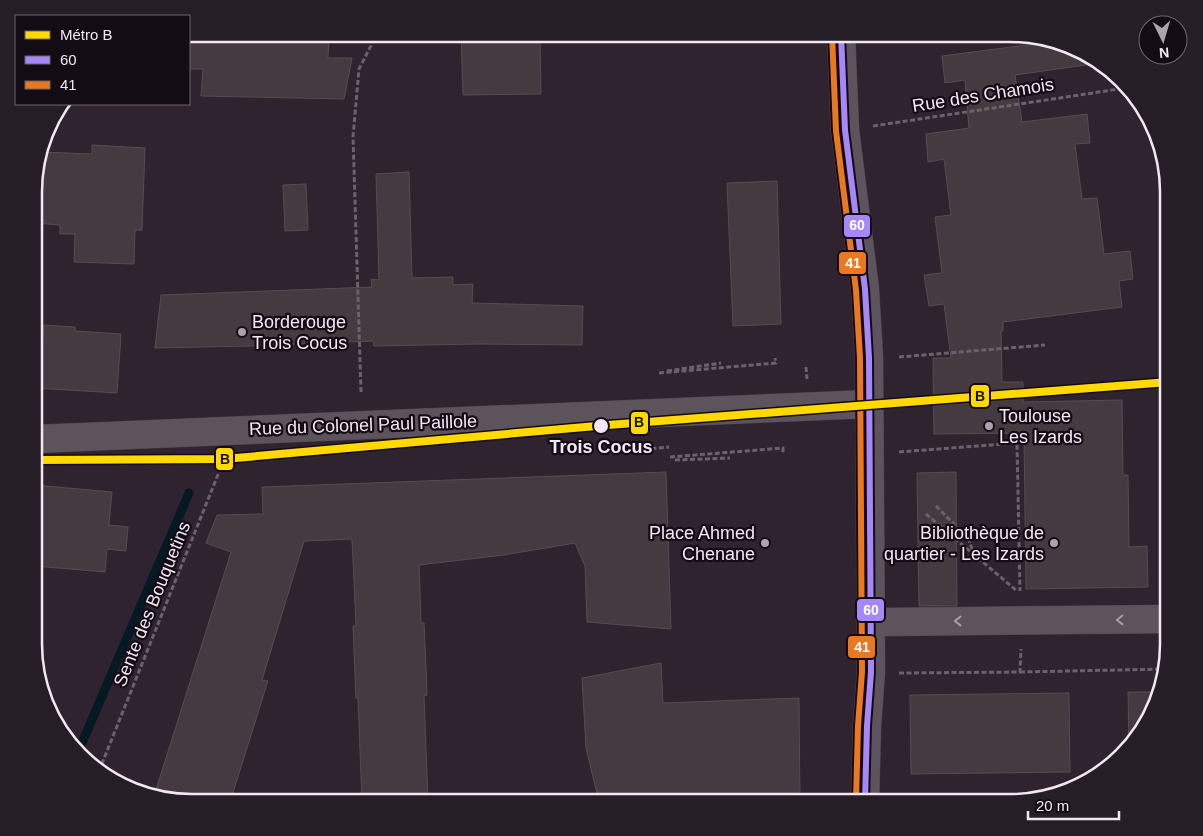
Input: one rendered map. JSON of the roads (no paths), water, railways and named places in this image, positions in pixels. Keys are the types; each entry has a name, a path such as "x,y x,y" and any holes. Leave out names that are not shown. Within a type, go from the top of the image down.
{"street":[{"path":"841,43 845,130 865,289 870,404 871,672 865,794"},
{"name":"Rue du Colonel Paul Paillole","path":"43,439 870,404"},
{"path":"870,620 886,622 1160,619"}],"waterway":[{"path":"82,744 189,493"}],"metro line":[{"name":"B","path":"43,460 224,459 608,425 1160,383"}],"place":[{"name":"Borderouge Trois Cocus","path":"242,332"},
{"name":"Trois Cocus","path":"601,426"},
{"name":"Toulouse Les Izards","path":"989,426"},
{"name":"Place Ahmed Chenane","path":"765,543"},
{"name":"Bibliothèque de quartier - Les Izards","path":"1054,543"}]}
